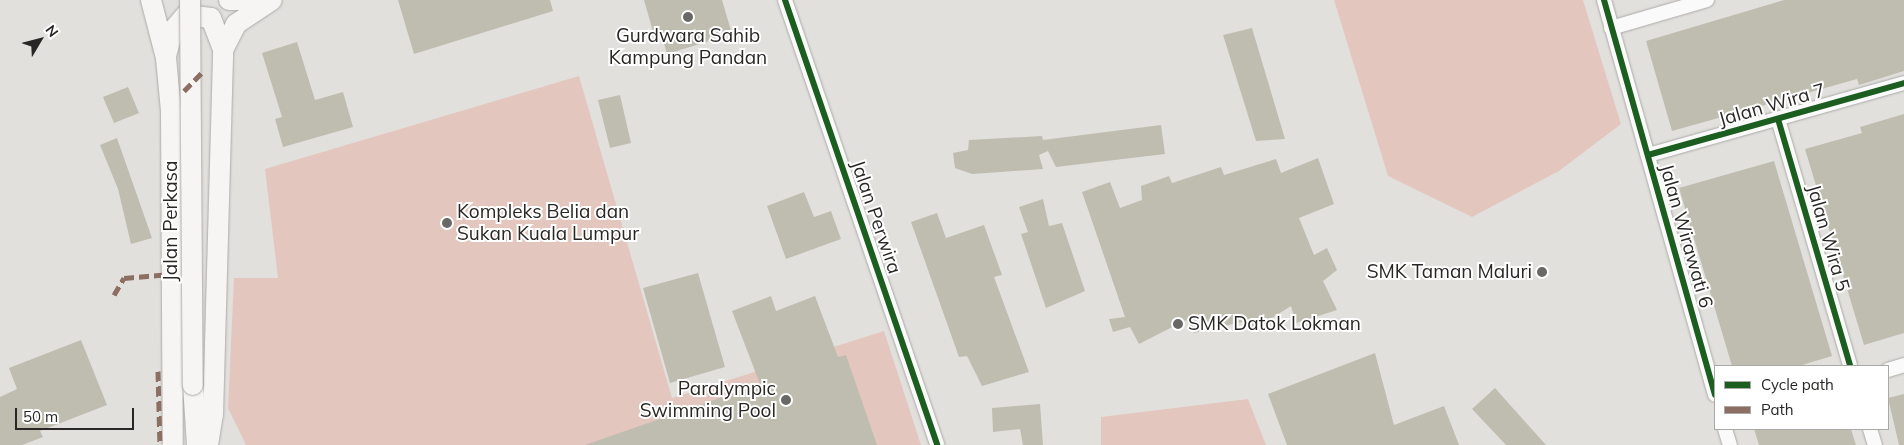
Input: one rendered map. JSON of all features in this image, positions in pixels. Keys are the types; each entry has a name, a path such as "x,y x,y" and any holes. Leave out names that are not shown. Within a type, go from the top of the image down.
{"main road":[{"name":"Jalan Perkasa","path":"151,0 166,58 171,111 173,445"},
{"name":"Jalan Perkasa","path":"190,0 193,385 197,445"},
{"path":"229,0 259,0"},
{"path":"223,50 236,24 272,0"},
{"path":"166,58 173,30 186,16 212,18 223,50 213,415 208,445"}],"street":[{"name":"Jalan Perwira","path":"785,0 937,445"},
{"name":"Jalan Wirawati 6","path":"1604,0 1714,390"},
{"path":"1611,28 1707,0"},
{"name":"Jalan Wira 7","path":"1648,155 1904,83"},
{"name":"Jalan Wira 5","path":"1778,119 1850,365"},
{"path":"1889,370 1904,365"},
{"path":"1725,430 1730,445"},
{"path":"1870,430 1875,445"}],"shaded area":[{"path":"1334,0 1583,0 1621,124 1559,171 1472,217 1388,176"},
{"name":"Kompleks Belia dan Sukan Kuala Lumpur","path":"579,76 672,398 884,331 921,445 246,445 228,408 234,278 278,278 265,169"},
{"path":"1248,399 1266,445 1101,445 1101,417"}],"building":[{"path":"398,0 550,0 553,11 414,54"},
{"name":"Gurdwara Sahib Kampung Pandan","path":"644,0 722,0 732,34 667,54 661,33 654,35"},
{"path":"1784,0 1904,0 1904,71 1859,85 1857,79 1672,131 1646,41"},
{"path":"1252,28 1285,139 1256,141 1223,35"},
{"path":"297,42 315,100 343,92 353,127 283,147 275,119 282,117 262,53"},
{"path":"128,87 139,113 114,123 103,97"},
{"path":"620,95 631,143 610,148 598,100"},
{"path":"1904,114 1904,333 1864,345 1805,149 1862,133 1860,127"},
{"path":"1161,125 1165,154 1056,167 1048,151 1039,155 1043,169 972,174 955,168 953,153 968,150 969,140 1042,136 1043,140"},
{"path":"117,138 152,238 131,244 118,189 100,145"},
{"path":"1318,158 1334,204 1299,218 1314,255 1327,248 1337,270 1323,281 1337,310 1296,323 1291,306 1252,330 1242,322 1194,333 1186,320 1139,344 1130,327 1113,332 1109,319 1125,317 1082,192 1110,182 1120,208 1142,200 1141,186 1169,176 1172,183 1221,167 1224,175 1276,159 1281,173"},
{"path":"1774,161 1832,356 1802,365 1732,365 1679,188"},
{"path":"804,192 814,217 831,211 841,239 786,259 767,206"},
{"path":"1043,199 1049,226 1062,223 1085,291 1046,308 1021,234 1028,232 1019,207"},
{"path":"937,213 946,238 984,225 1002,275 994,277 1029,372 982,386 967,356 959,357 911,222"},
{"path":"698,273 725,367 670,383 643,288"},
{"name":"Paralympic Swimming Pool","path":"771,296 776,311 815,296 838,357 846,355 877,445 585,445 760,384 732,311"},
{"path":"81,340 107,405 40,431 43,437 22,445 0,445 0,397 17,389 9,368"},
{"path":"1375,353 1394,425 1444,406 1459,445 1287,445 1268,394"},
{"path":"1495,388 1546,445 1506,445 1472,409"},
{"path":"1904,394 1904,445 1899,445 1889,398"},
{"path":"1040,404 1043,445 1023,445 1020,429 993,432 992,408"},
{"path":"1754,430 1851,430 1856,445 1759,445"}],"marked path":[{"path":"184,91 204,70"},
{"path":"114,295 124,278 162,275"},
{"path":"158,371 160,445"}],"cycle path":[{"path":"785,0 937,445"},
{"path":"1604,0 1714,391"},
{"path":"1648,155 1904,83"},
{"path":"1778,119 1850,365"}],"place":[{"name":"Gurdwara Sahib Kampung Pandan","path":"688,17"},
{"name":"Kompleks Belia dan Sukan Kuala Lumpur","path":"447,223"},
{"name":"SMK Taman Maluri","path":"1542,272"},
{"name":"SMK Datok Lokman","path":"1178,324"},
{"name":"Paralympic Swimming Pool","path":"786,400"}]}
